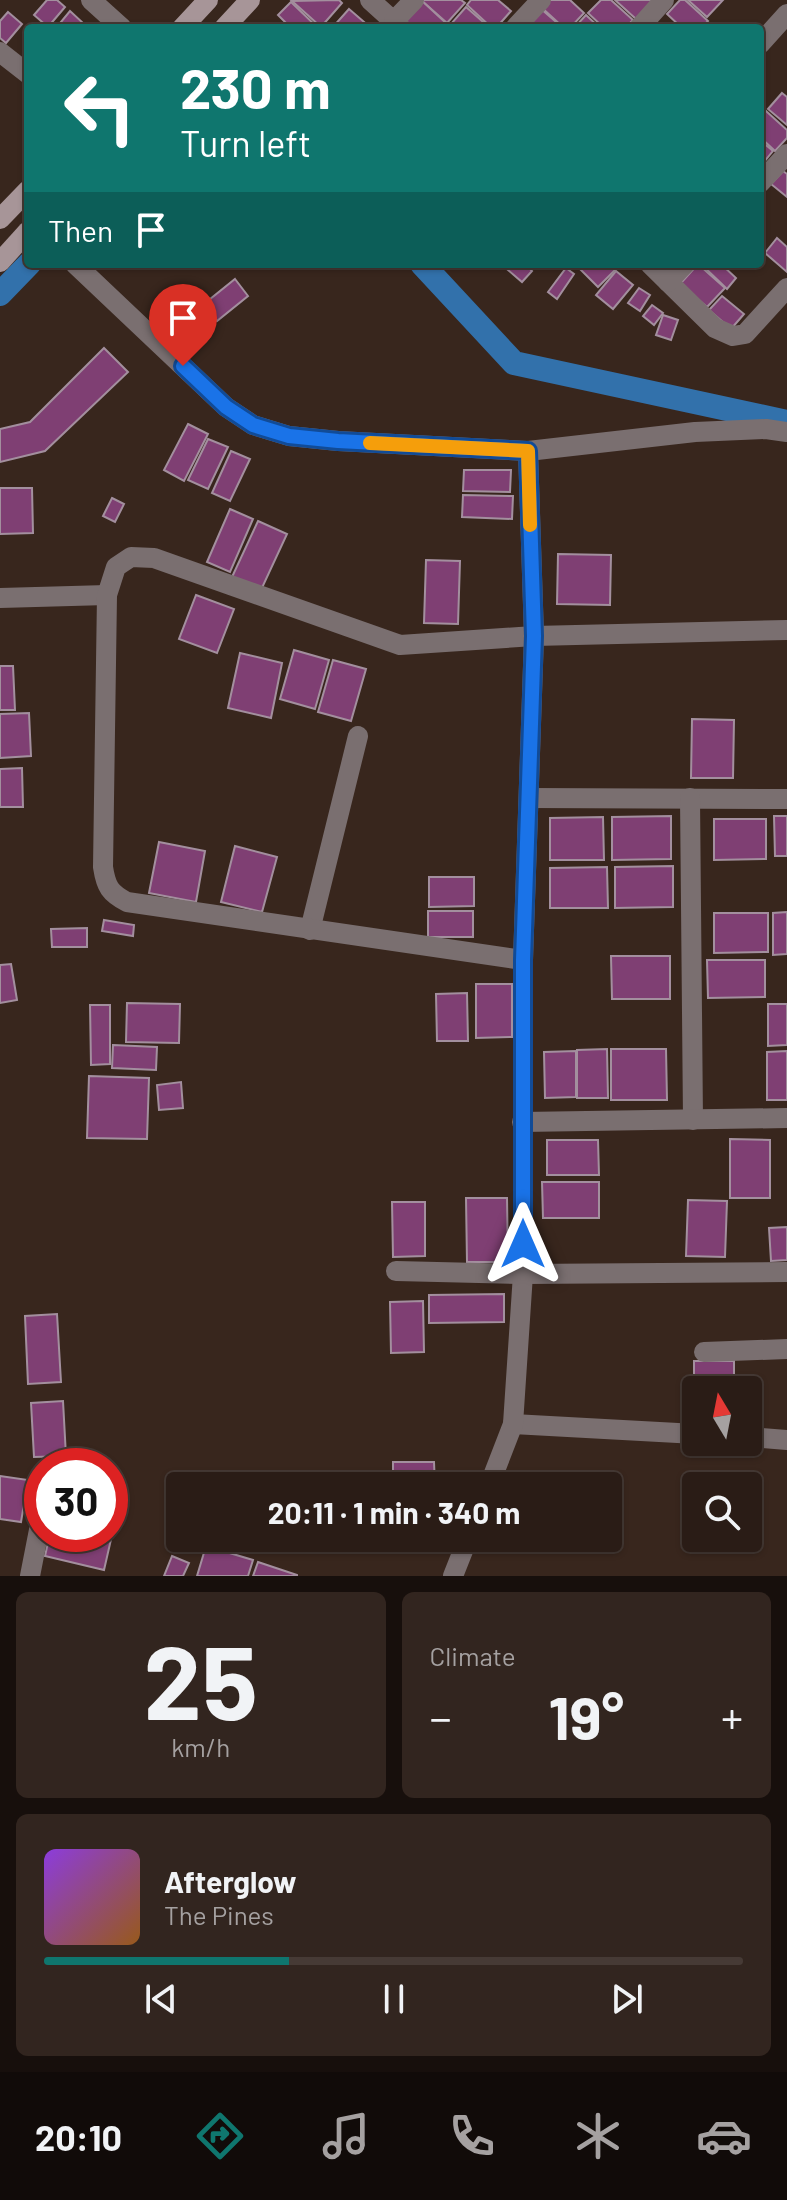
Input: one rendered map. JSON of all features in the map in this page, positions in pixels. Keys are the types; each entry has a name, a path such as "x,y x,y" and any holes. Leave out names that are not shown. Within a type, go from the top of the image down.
{"main road":[{"path":"186,24 208,0"},
{"path":"228,24 244,6"},
{"path":"0,219 24,194"},
{"path":"0,262 24,235"}],"street":[{"path":"91,0 118,24"},
{"path":"370,0 397,24"},
{"path":"399,24 414,0"},
{"path":"519,24 541,0"},
{"path":"643,24 664,0"},
{"path":"764,40 787,14"},
{"path":"0,52 24,71"},
{"path":"764,179 787,154"},
{"path":"79,268 226,407 253,425 289,436 528,451 695,432 766,429 787,432"},
{"path":"654,268 715,328 733,336 745,334 787,288"},
{"path":"668,282 681,268"},
{"path":"494,1472 513,1424 523,1274 523,960 534,636 528,451"},
{"path":"523,960 127,902 113,895 106,885 103,867 107,595 116,567 131,557 154,558 400,645 534,636 787,630"},
{"path":"0,598 107,595"},
{"path":"310,930 358,736"},
{"path":"529,798 787,799"},
{"path":"690,798 693,1120"},
{"path":"522,1122 787,1118"},
{"path":"396,1271 523,1274 787,1272"},
{"path":"704,1352 787,1349"},
{"path":"513,1424 682,1433"},
{"path":"762,1438 787,1440"},
{"path":"30,1576 35,1552"},
{"path":"453,1576 462,1552"}],"building":[{"path":"47,0 57,0 65,7 51,24 44,24 34,15"},
{"path":"339,0 342,3 324,24 318,24 292,1"},
{"path":"421,0 461,0 465,3 447,23"},
{"path":"421,0 447,24 407,24 401,19"},
{"path":"471,0 498,0 511,11 500,24 488,24 467,5"},
{"path":"547,0 570,0 584,13 574,24 560,24 541,7"},
{"path":"601,0 611,0 633,20 629,24 600,24 588,13"},
{"path":"615,0 650,0 652,2 636,19"},
{"path":"680,0 685,0 708,21 705,24 678,24 667,14"},
{"path":"688,0 723,0 707,17"},
{"path":"291,2 314,24 287,24 278,15"},
{"path":"466,7 485,24 451,24"},
{"path":"540,8 558,24 526,24"},
{"path":"349,9 366,24 336,24"},
{"path":"70,11 83,23 82,24 59,24"},
{"path":"8,12 22,24 6,43 0,38 0,21"},
{"path":"586,15 596,24 578,24"},
{"path":"782,93 787,97 787,125 768,109"},
{"path":"766,111 787,130 787,138 775,151 764,141"},
{"path":"764,143 773,151 764,162"},
{"path":"783,171 787,174 787,197 771,184"},
{"path":"777,238 787,247 787,272 765,253"},
{"path":"506,268 529,268 532,271 522,282"},
{"path":"566,268 574,274 557,299 548,292"},
{"path":"579,268 617,268 598,287"},
{"path":"694,268 702,268 725,288 707,307 680,284"},
{"path":"705,268 725,268 736,278 727,289"},
{"path":"616,271 633,285 613,309 596,295"},
{"path":"235,279 248,296 217,321 204,304"},
{"path":"639,288 650,295 640,311 628,303"},
{"path":"722,296 744,314 731,329 709,310"},
{"path":"652,305 663,313 654,325 643,316"},
{"path":"663,315 678,320 671,340 656,335"},
{"path":"104,348 128,372 45,451 0,462 0,429 30,422"},
{"path":"188,424 208,434 184,481 164,470"},
{"path":"208,439 228,447 208,489 188,480"},
{"path":"231,451 250,459 230,501 212,493"},
{"path":"464,470 511,470 510,492 463,491"},
{"path":"0,488 32,488 33,533 0,534"},
{"path":"463,495 513,496 512,519 462,517"},
{"path":"112,498 124,504 115,522 103,516"},
{"path":"230,509 253,519 230,572 207,562"},
{"path":"258,521 287,534 261,590 232,577"},
{"path":"558,554 611,555 610,605 557,604"},
{"path":"426,560 460,561 458,624 424,623"},
{"path":"196,595 234,609 217,653 179,639"},
{"path":"294,650 329,660 315,709 280,699"},
{"path":"240,653 282,663 271,718 228,708"},
{"path":"333,660 366,669 351,721 318,712"},
{"path":"0,666 13,666 15,710 0,710"},
{"path":"29,713 31,756 0,758 0,714"},
{"path":"692,719 734,720 733,778 691,778"},
{"path":"22,768 23,807 0,807 0,769"},
{"path":"671,816 671,859 612,860 612,817"},
{"path":"774,816 787,816 787,856 775,856"},
{"path":"603,817 604,860 550,860 550,818"},
{"path":"714,819 766,819 766,859 714,860"},
{"path":"159,842 205,851 196,902 149,893"},
{"path":"235,846 277,857 262,912 221,902"},
{"path":"673,866 673,907 615,908 615,867"},
{"path":"607,867 608,908 550,908 550,868"},
{"path":"429,877 474,877 474,906 429,907"},
{"path":"428,911 473,911 473,937 428,937"},
{"path":"787,912 787,954 773,955 773,913"},
{"path":"714,913 768,913 768,952 714,953"},
{"path":"104,920 134,925 133,936 102,931"},
{"path":"87,928 87,947 52,947 51,929"},
{"path":"611,956 670,956 670,999 612,999"},
{"path":"707,960 765,960 765,997 708,998"},
{"path":"11,964 17,1000 0,1003 0,965"},
{"path":"476,984 512,984 512,1037 476,1038"},
{"path":"467,993 468,1041 437,1041 436,994"},
{"path":"127,1003 180,1004 179,1043 126,1042"},
{"path":"768,1004 787,1004 787,1045 768,1046"},
{"path":"90,1005 110,1005 110,1064 91,1065"},
{"path":"113,1045 157,1047 156,1070 112,1068"},
{"path":"607,1049 608,1098 577,1098 577,1050"},
{"path":"611,1049 666,1049 667,1100 611,1100"},
{"path":"576,1051 576,1097 545,1098 544,1052"},
{"path":"787,1051 787,1100 767,1100 767,1052"},
{"path":"89,1076 149,1078 147,1139 87,1138"},
{"path":"181,1082 183,1108 159,1110 157,1085"},
{"path":"730,1139 770,1140 770,1198 730,1198"},
{"path":"547,1140 598,1140 599,1175 547,1175"},
{"path":"542,1182 599,1182 599,1218 543,1218"},
{"path":"466,1198 507,1198 508,1262 467,1262"},
{"path":"688,1200 727,1201 725,1257 686,1256"},
{"path":"392,1202 425,1202 425,1256 393,1257"},
{"path":"787,1227 787,1260 771,1261 769,1228"},
{"path":"504,1294 504,1322 429,1323 429,1295"},
{"path":"423,1301 424,1352 391,1353 390,1302"},
{"path":"57,1314 61,1382 28,1384 25,1316"},
{"path":"694,1361 734,1361 734,1376 694,1376"},
{"path":"63,1401 66,1448 34,1448 31,1403"},
{"path":"393,1462 434,1462 434,1472 393,1472"},
{"path":"0,1476 24,1479 21,1522 0,1519"},
{"path":"46,1552 108,1552 104,1570 45,1556"},
{"path":"204,1552 226,1552 253,1560 248,1576 197,1576"},
{"path":"172,1556 189,1563 183,1576 164,1576"},
{"path":"258,1562 297,1575 297,1576 253,1576"}],"waterway":[{"path":"0,294 25,268"},
{"path":"426,268 514,363 787,422"}],"slow traffic":[{"path":"370,443 528,451 530,525"}],"route":[{"path":"183,366 226,407 253,425 289,436 528,451 534,636 523,960 523,1244"}]}
